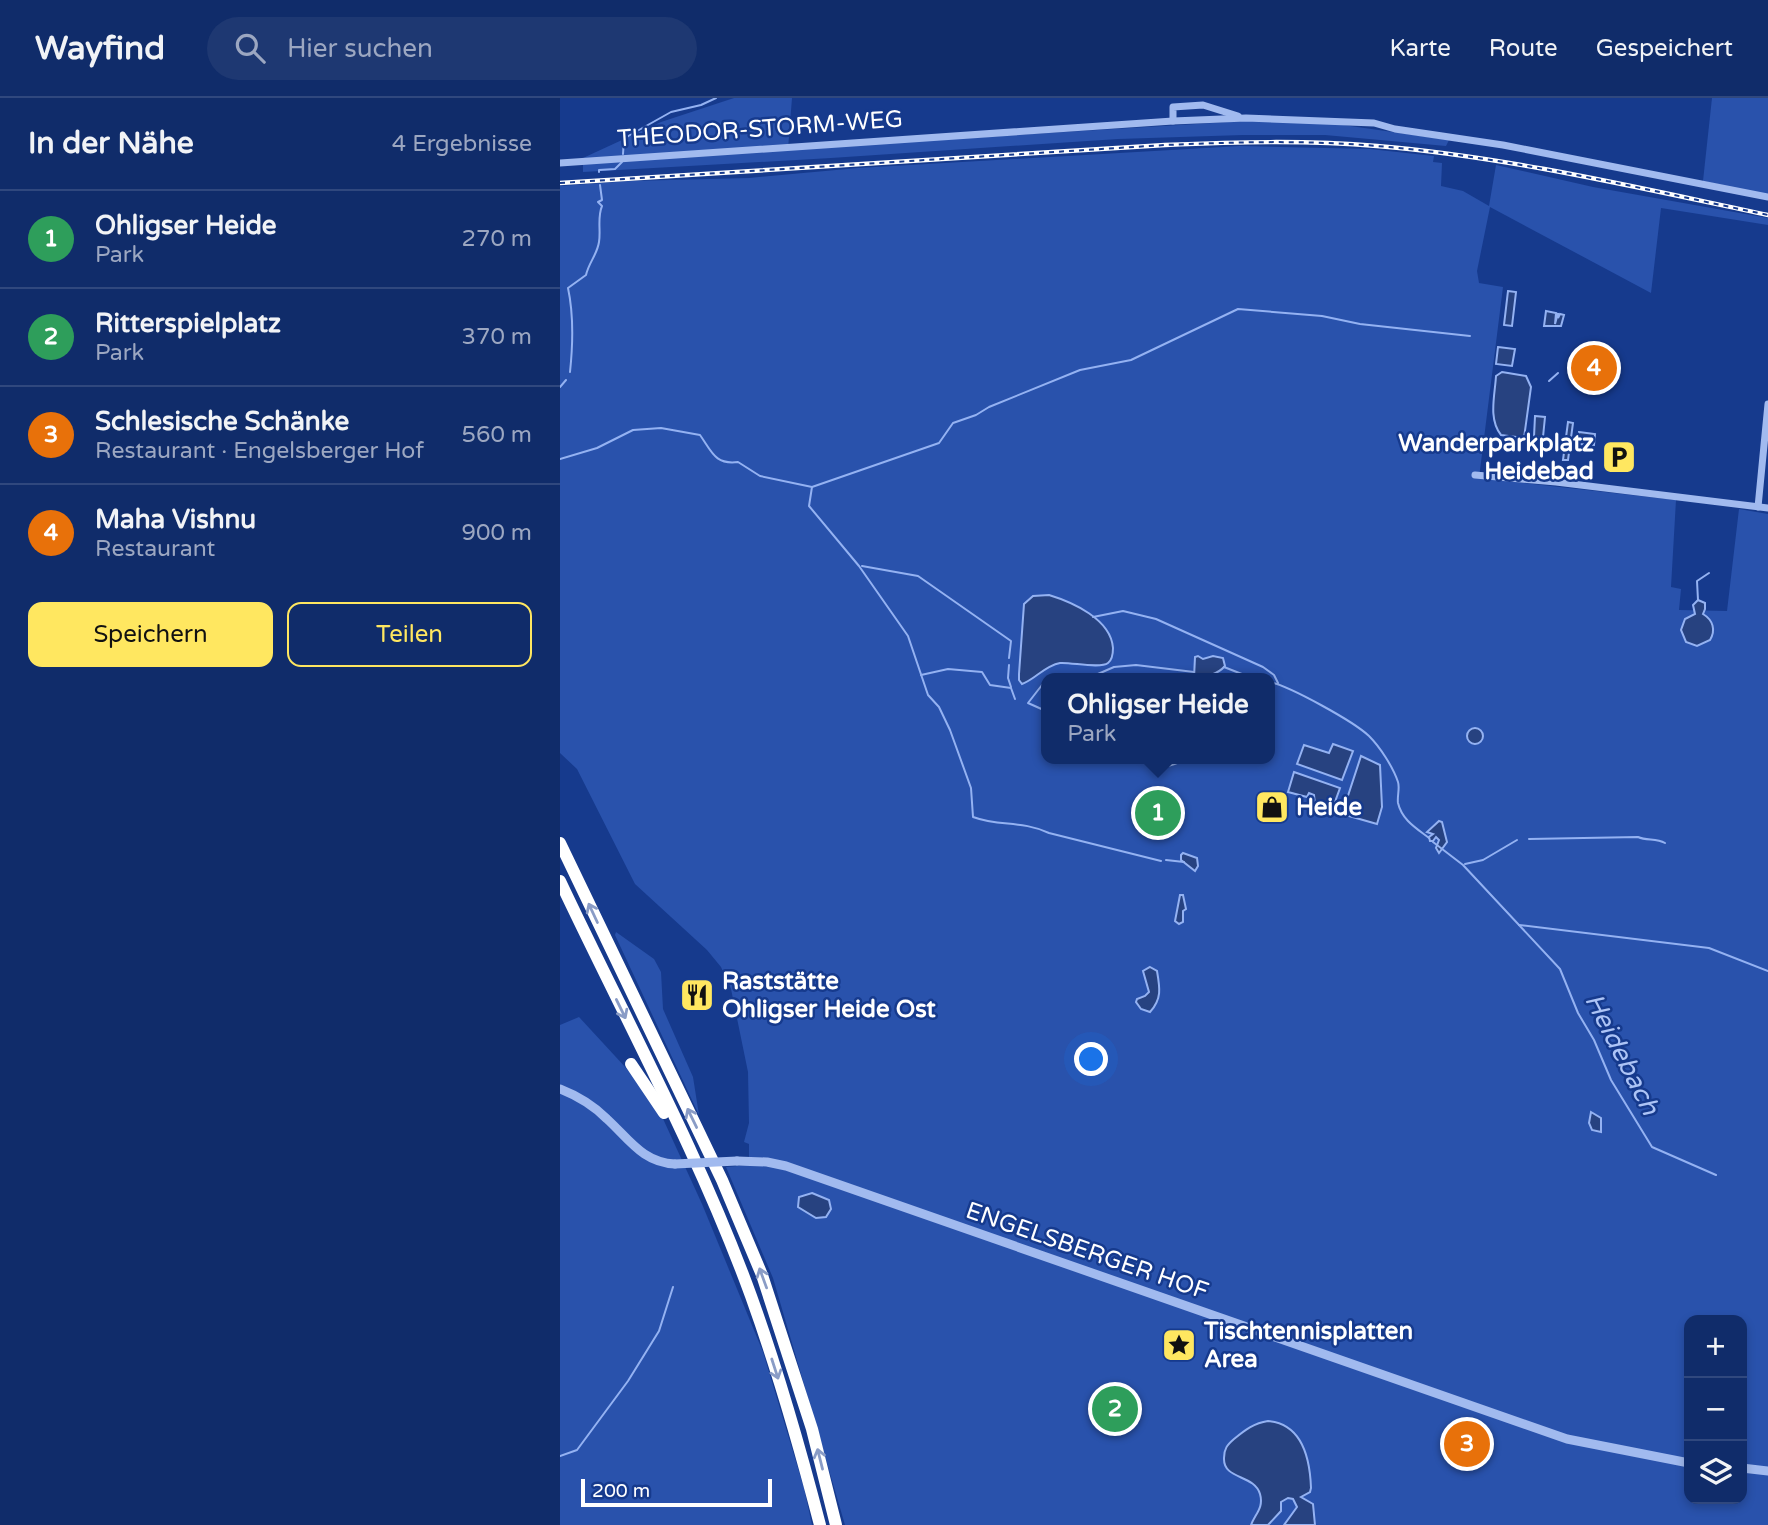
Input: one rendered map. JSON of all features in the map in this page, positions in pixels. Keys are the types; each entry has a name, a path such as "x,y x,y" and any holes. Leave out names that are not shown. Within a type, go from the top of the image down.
{"highway":[{"path":"560,844 722,1180 762,1275 812,1429 836,1525"},
{"path":"560,881 691,1152 751,1296 796,1434 820,1525"},
{"path":"631,1064 691,1152"},
{"path":"710,1138 722,1180"}],"street":[{"name":"THEODOR-STORM-WEG","path":"1173,121 1173,107 1199,105 1246,118"},
{"name":"THEODOR-STORM-WEG","path":"560,163 1246,118 1374,123 1395,129 1514,147 1768,197"},
{"path":"1758,507 1768,404"},
{"path":"1475,475 1556,482 1768,508"},
{"name":"ENGELSBERGER HOF","path":"560,1089 593,1106 649,1159 675,1164 739,1161 786,1166 1576,1442 1684,1462"},
{"path":"1747,1469 1768,1471"}],"shaded area":[{"path":"734,98 792,98 788,149 1245,121 1315,121 1449,140 1446,146 1325,135 1118,139 583,172 583,158 661,122"},
{"path":"1712,98 1768,98 1768,195 1703,181"},
{"path":"1240,146 1370,149 1434,156 1433,162 1442,163 1441,186 1463,191 1489,206 1496,165 1593,187 1768,218 1768,225 1661,208 1651,293 1490,207 1477,271 1479,283 1503,287 1479,478 1676,500 1671,587 1681,589 1679,610 1727,611 1739,509 1768,514 1768,1525 845,1525 773,1278 726,1167 749,1165 749,1144 744,1142 749,1123 748,1072 731,989 721,967 707,950 635,884 577,769 560,753 560,186 749,178 858,168"},
{"path":"1508,291 1516,292 1512,326 1504,325"},
{"path":"1546,311 1556,313 1555,324 1558,313 1558,318 1560,314 1564,315 1561,326 1544,326"},
{"path":"1498,347 1515,349 1512,366 1496,364"},
{"path":"1502,372 1526,376 1531,387 1524,438 1501,435 1497,429 1493,407 1496,376"},
{"path":"1535,416 1545,417 1543,437 1534,437"},
{"path":"1568,422 1573,423 1568,460 1563,460"},
{"path":"1579,432 1595,434 1594,445 1578,444"},
{"path":"1049,595 1079,607 1098,620 1111,638 1112,656 1104,665 1060,663 1022,684 1019,674 1024,604 1033,596"},
{"path":"1698,600 1705,603 1703,614 1709,619 1713,629 1710,640 1697,646 1686,642 1681,630 1685,619 1695,614 1693,605"},
{"path":"1195,657 1223,658 1225,666 1215,673 1194,673"},
{"path":"1475,728 1483,736 1475,744 1467,736"},
{"path":"1333,744 1353,751 1342,780 1297,764 1304,745 1329,753"},
{"path":"1361,756 1380,765 1382,807 1377,824 1342,814"},
{"path":"1294,772 1340,788 1332,810 1315,804 1314,795 1309,793 1307,797 1288,792"},
{"path":"1439,821 1442,822 1447,842 1439,853 1436,848 1439,840 1436,837 1430,841 1429,837 1433,834 1427,832"},
{"path":"1183,853 1197,858 1198,866 1195,871 1181,860"},
{"path":"1180,895 1183,895 1186,909 1183,911 1183,922 1179,924 1175,921"},
{"path":"616,932 654,959 661,972 663,1009 693,1077 699,1115 615,935"},
{"path":"1150,967 1157,971 1159,988 1157,1002 1150,1012 1141,1009 1136,1002 1149,992 1143,971"},
{"path":"579,1017 638,1081 659,1110 702,1204 763,1352 804,1488 812,1525 560,1525 560,1025"},
{"path":"1591,1112 1601,1118 1601,1132 1592,1130 1589,1123"},
{"path":"812,1193 829,1200 831,1209 826,1217 816,1218 798,1207 799,1197"},
{"path":"1268,1421 1289,1429 1302,1445 1309,1466 1311,1488 1310,1492 1301,1497 1313,1504 1315,1525 1284,1525 1297,1507 1293,1499 1288,1498 1281,1502 1281,1511 1268,1525 1251,1525 1260,1507 1260,1494 1252,1483 1228,1470 1224,1458 1229,1443 1254,1425"}],"waterway":[{"path":"623,154 624,139 630,135 671,112 701,105 716,98"},
{"path":"599,172 615,169 622,162"},
{"path":"570,372 572,330 568,288 586,275 598,247 602,206 598,202 602,200 600,185"},
{"path":"812,487 939,443 953,423 1080,370 1131,360 1238,309 1322,316 1360,324 1470,336"},
{"path":"1549,381 1558,373"},
{"path":"560,387 566,380"},
{"path":"560,459 597,448 633,430 661,428 700,435 719,459 738,462 760,476 812,487 809,506 859,566 908,636 928,695 939,707 950,730 971,788 973,817 1029,826 1161,861"},
{"path":"862,566 918,576 1011,641 1009,658"},
{"path":"1698,600 1697,581 1709,573"},
{"path":"1093,617 1123,611 1156,619 1271,673"},
{"path":"1009,665 1008,678 1011,687"},
{"name":"Heidebach","path":"1100,673 1114,667 1136,665 1194,672"},
{"name":"Heidebach","path":"1224,667 1239,673"},
{"name":"Heidebach","path":"921,675 948,669 982,672 990,685 1011,688 1015,699"},
{"path":"1275,677 1278,683"},
{"name":"Heidebach","path":"1275,684 1321,705 1369,736 1396,776 1399,784 1398,803 1403,814 1429,838"},
{"name":"Heidebach","path":"1041,686 1028,703 1041,709"},
{"path":"1147,764 1158,767 1174,764"},
{"path":"1529,839 1638,837 1665,843"},
{"path":"1465,864 1483,860 1517,840"},
{"name":"Heidebach","path":"1433,842 1463,865 1560,969 1611,1080 1652,1147 1716,1175"},
{"path":"1166,860 1184,862"},
{"name":"Heidebach","path":"1519,925 1709,948 1768,971"},
{"path":"560,1456 577,1450 628,1381 659,1331 673,1287"}],"railway":[{"path":"560,183 1165,145 1324,143 1377,146 1476,158 1622,184 1768,215"}],"place":[{"name":"Maha Vishnu","path":"1594,368"},
{"name":"Wanderparkplatz Heidebad","path":"1619,457"},
{"name":"Heide","path":"1272,807"},
{"name":"Ohligser Heide","path":"1158,813"},
{"name":"Raststätte Ohligser Heide Ost","path":"697,995"},
{"name":"Tischtennisplatten Area","path":"1179,1345"},
{"name":"Ritterspielplatz","path":"1115,1409"},
{"name":"Schlesische Schänke","path":"1467,1444"}]}
